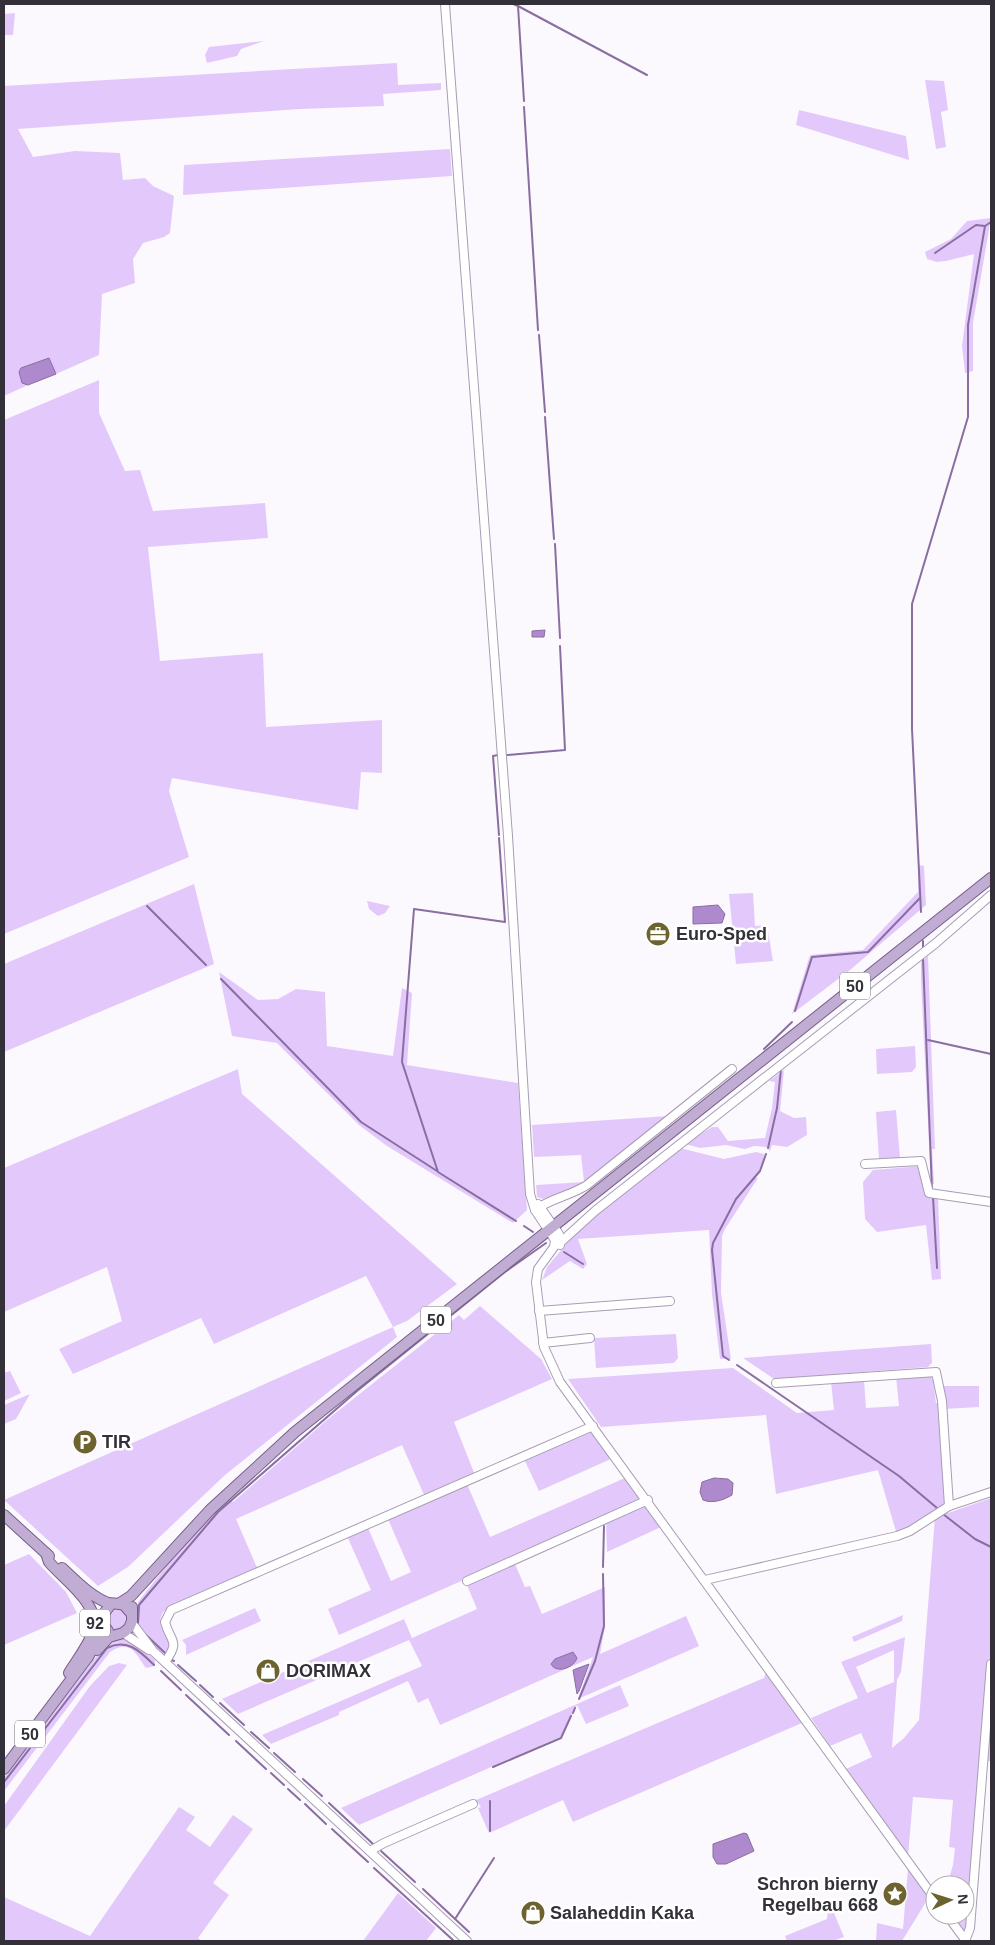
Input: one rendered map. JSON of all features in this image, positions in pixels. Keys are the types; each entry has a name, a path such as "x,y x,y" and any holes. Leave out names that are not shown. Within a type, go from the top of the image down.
{"main road":[{"name":"50","path":"103,1613 131,1596 210,1510 282,1443 991,878"},
{"name":"92","path":"4,1515 84,1588 103,1613"},
{"name":"92","path":"46,1553 55,1569 90,1607 95,1623 92,1636 61,1685 56,1700"},
{"name":"50","path":"88,1657 119,1633 132,1618 135,1601 158,1567"},
{"name":"92","path":"84,1588 116,1604"},
{"path":"116,1604 128,1607 132,1618"},
{"path":"103,1613 104,1626 119,1633"},
{"name":"50","path":"4,1769 88,1657 104,1626"}],"street":[{"path":"445,4 494,646 531,1184 537,1209 559,1234 558,1243"},
{"path":"925,1885 554,1372 543,1343 536,1274 558,1243 595,1211 936,942 991,895"},
{"path":"537,1209 576,1192 587,1185 732,1069"},
{"path":"865,1164 920,1161 929,1193 991,1202"},
{"path":"539,1311 670,1301"},
{"path":"543,1343 590,1338"},
{"path":"776,1383 936,1372 942,1402 949,1506"},
{"path":"164,1662 174,1645 165,1622 171,1610 593,1426"},
{"path":"705,1580 897,1536 910,1531 949,1506 991,1492"},
{"path":"467,1581 648,1500"},
{"path":"132,1618 153,1651 164,1662 467,1941"},
{"path":"119,1633 153,1651"},
{"path":"966,1941 970,1928 991,1664"},
{"path":"370,1851 473,1804"},
{"path":"954,1925 966,1941"}],"shaded area":[{"path":"15,13 13,35 4,35 4,14"},
{"path":"264,41 241,49 237,56 207,63 205,55 209,47"},
{"path":"397,63 398,85 441,83 441,90 383,94 384,106 300,109 18,129 33,157 75,151 120,153 123,180 145,178 153,186 174,196 170,233 164,237 143,243 133,259 135,283 102,294 99,355 56,374 49,359 19,372 22,383 28,385 4,396 4,86"},
{"path":"925,80 944,81 948,110 941,112 946,147 936,149"},
{"path":"799,110 906,136 909,160 796,125"},
{"path":"450,149 452,176 183,195 184,165"},
{"path":"991,218 973,323 973,371 965,373 962,346 974,254 937,262 927,259 925,252 951,239 967,221"},
{"path":"49,358 56,374 28,385 22,383 19,372 21,368"},
{"path":"99,380 99,413 125,471 140,470 153,511 265,503 268,538 148,547 160,661 263,653 266,727 382,720 382,773 361,772 358,810 172,778 169,791 189,857 4,934 4,420"},
{"path":"545,630 544,637 532,637 532,631"},
{"path":"918,865 924,866 926,905 850,970 792,1014 810,955 863,950 918,892"},
{"path":"194,884 214,964 4,1052 4,964"},
{"path":"753,893 755,926 767,925 773,961 736,964 729,894"},
{"path":"367,901 390,906 385,913 378,916 369,909"},
{"path":"718,905 725,914 722,923 693,924 693,907"},
{"path":"928,956 935,1149 932,1149 934,1184 931,1183 921,981 921,962"},
{"path":"219,972 258,1000 278,999 296,989 325,992 327,1046 393,1056 402,988 412,993 407,1065 518,1083 527,1210 513,1223 387,1146 359,1125 277,1043 232,1036"},
{"path":"915,1046 916,1067 912,1072 877,1074 876,1049"},
{"path":"238,1069 242,1094 457,1284 407,1321 393,1327 366,1276 214,1344 201,1318 73,1374 59,1349 122,1321 107,1267 4,1312 4,1168"},
{"path":"784,1070 780,1111 794,1118 806,1117 807,1135 787,1147 772,1145 770,1151 766,1147 754,1146 745,1149 726,1145 700,1148 685,1144 712,1127 718,1127 728,1141 765,1138 772,1108 775,1082 769,1081"},
{"path":"896,1110 900,1158 879,1160 876,1112"},
{"path":"669,1116 584,1182 581,1155 534,1157 532,1125"},
{"path":"680,1148 724,1159 756,1152 764,1154 763,1165 754,1178 758,1178 722,1236 721,1293 731,1359 720,1359 712,1294 709,1230 578,1239 587,1264 583,1269 570,1261 542,1280 547,1267 582,1225"},
{"path":"921,1166 926,1193 938,1197 941,1279 932,1280 926,1225 877,1232 865,1219 863,1182 873,1170"},
{"path":"584,1182 569,1191 543,1199 537,1197 536,1185"},
{"path":"480,1306 541,1359 552,1379 454,1422 475,1475 425,1497 402,1445 236,1519 258,1570 164,1611 160,1621 162,1629 172,1645 167,1654 162,1653 141,1633 136,1625 138,1602 186,1541 228,1498 233,1502 328,1419 459,1315 464,1320"},
{"path":"393,1327 397,1337 225,1475 128,1567 98,1586 4,1500"},
{"path":"676,1334 678,1358 674,1363 596,1368 594,1338"},
{"path":"931,1344 932,1363 928,1367 774,1379 743,1358"},
{"path":"733,1368 797,1413 834,1410 831,1382 864,1380 866,1408 899,1406 896,1377 929,1375 933,1380 936,1403 941,1403 947,1504 897,1535 878,1470 776,1494 766,1415 601,1427 568,1379"},
{"path":"10,1371 21,1393 4,1401 4,1373"},
{"path":"943,1386 979,1386 979,1407 944,1409"},
{"path":"30,1394 16,1419 4,1424 4,1405"},
{"path":"589,1430 611,1459 539,1491 524,1459"},
{"path":"625,1478 642,1501 339,1635 328,1609 371,1590 347,1536 368,1528 391,1581 411,1572 388,1519 467,1484 490,1537"},
{"path":"714,1478 728,1479 733,1483 732,1495 718,1501 710,1502 703,1500 700,1492 702,1482"},
{"path":"991,1498 991,1645 972,1875 950,1875 955,1848 949,1847 953,1800 913,1797 908,1857 846,1769 872,1757 861,1733 830,1746 811,1718 858,1698 841,1662 905,1637 901,1672 897,1680 892,1748 904,1738 919,1720 935,1517 945,1511 948,1513","holes":["894,1650 894,1682 867,1693 856,1667"]},
{"path":"642,1505 645,1506 661,1527 607,1552 606,1521"},
{"path":"29,1554 66,1592 77,1613 4,1645 4,1565"},
{"path":"514,1562 525,1587 530,1586 542,1614 605,1587 605,1627 600,1654 686,1616 699,1646 578,1699 593,1657 440,1725 428,1698 418,1703 408,1681 339,1712 339,1715 271,1744 262,1735 422,1666 409,1640 238,1714 222,1699 404,1619 412,1638 477,1609 466,1583"},
{"path":"117,1608 125,1611 128,1619 125,1627 117,1630 109,1627 106,1619 109,1611"},
{"path":"255,1608 261,1621 186,1655 186,1645 182,1640"},
{"path":"903,1615 902,1621 854,1642 852,1637"},
{"path":"123,1637 135,1642 155,1660 155,1666 146,1668 136,1654 128,1647 117,1648 110,1652 4,1791 4,1778 94,1659 109,1642"},
{"path":"573,1652 577,1658 569,1667 557,1669 551,1664 555,1659"},
{"path":"119,1663 127,1665 4,1831 4,1806 90,1686 109,1666"},
{"path":"589,1664 579,1691 577,1694 573,1670"},
{"path":"766,1672 802,1723 573,1822 563,1800 489,1833 478,1808 481,1807 476,1800 764,1678"},
{"path":"620,1685 629,1706 586,1724 577,1705 562,1736 359,1825 341,1808"},
{"path":"990,1710 991,1761 985,1761"},
{"path":"179,1807 195,1817 186,1830 210,1847 233,1815 253,1829 213,1883 229,1895 198,1938 202,1941 4,1941 4,1897 90,1936"},
{"path":"744,1833 747,1834 754,1851 726,1864 717,1864 713,1857 713,1844"},
{"path":"908,1868 925,1891 925,1904 902,1941 876,1941 877,1923 903,1929"},
{"path":"398,1893 436,1928 426,1941 363,1941"},
{"path":"829,1901 844,1937 833,1941 787,1941 785,1936 827,1919"},
{"path":"958,1925 968,1925 968,1927 963,1931"}],"waterway":[{"path":"513,4 518,6 524,101"},
{"path":"518,6 647,75"},
{"path":"524,107 538,330"},
{"path":"921,912 912,729 912,604 968,417 968,325 985,226 991,222"},
{"path":"935,253 976,225 985,226"},
{"path":"539,335 545,412"},
{"path":"545,417 554,539"},
{"path":"555,544 560,638"},
{"path":"507,755 565,750 560,646"},
{"path":"498,755 493,756 499,835"},
{"path":"499,838 505,922 414,909 402,1062 438,1172 516,1221"},
{"path":"795,1011 812,957 868,952 920,898"},
{"path":"147,906 206,965"},
{"path":"923,941 923,950"},
{"path":"923,958 932,1190"},
{"path":"221,979 361,1122 437,1171"},
{"path":"764,1049 792,1022"},
{"path":"928,1040 991,1054"},
{"path":"768,1148 777,1108 781,1069"},
{"path":"729,1360 723,1356 712,1250 713,1243 736,1199 760,1171 766,1154"},
{"path":"933,1197 937,1268"},
{"path":"524,1226 533,1232"},
{"path":"138,1624 139,1605 218,1512 357,1391 505,1272 546,1243"},
{"path":"564,1252 583,1264"},
{"path":"737,1365 899,1476 937,1508"},
{"path":"943,1514 975,1539 991,1547"},
{"path":"603,1567 604,1526"},
{"path":"579,1699 595,1661 604,1626 603,1574"},
{"path":"145,1634 165,1653"},
{"path":"4,1782 107,1648 114,1645 127,1645 144,1655 154,1665"},
{"path":"178,1665 196,1681"},
{"path":"161,1671 181,1690"},
{"path":"200,1685 213,1697"},
{"path":"186,1695 229,1735"},
{"path":"220,1703 244,1725"},
{"path":"573,1713 575,1708"},
{"path":"493,1767 561,1738 571,1716"},
{"path":"251,1732 269,1748"},
{"path":"236,1741 266,1769"},
{"path":"274,1753 295,1772"},
{"path":"271,1773 284,1785"},
{"path":"303,1779 322,1796"},
{"path":"288,1789 300,1800"},
{"path":"490,1801 490,1831"},
{"path":"329,1803 373,1844"},
{"path":"305,1804 326,1824"},
{"path":"332,1829 368,1862"},
{"path":"381,1851 415,1882"},
{"path":"455,1919 494,1858"},
{"path":"374,1868 454,1941"},
{"path":"423,1889 469,1932"}],"place":[{"name":"Euro-Sped","path":"658,934"},
{"name":"TIR","path":"85,1442"},
{"name":"DORIMAX","path":"268,1671"},
{"name":"Schron bierny Regelbau 668","path":"895,1894"},
{"name":"Salaheddin Kaka","path":"533,1913"}]}
